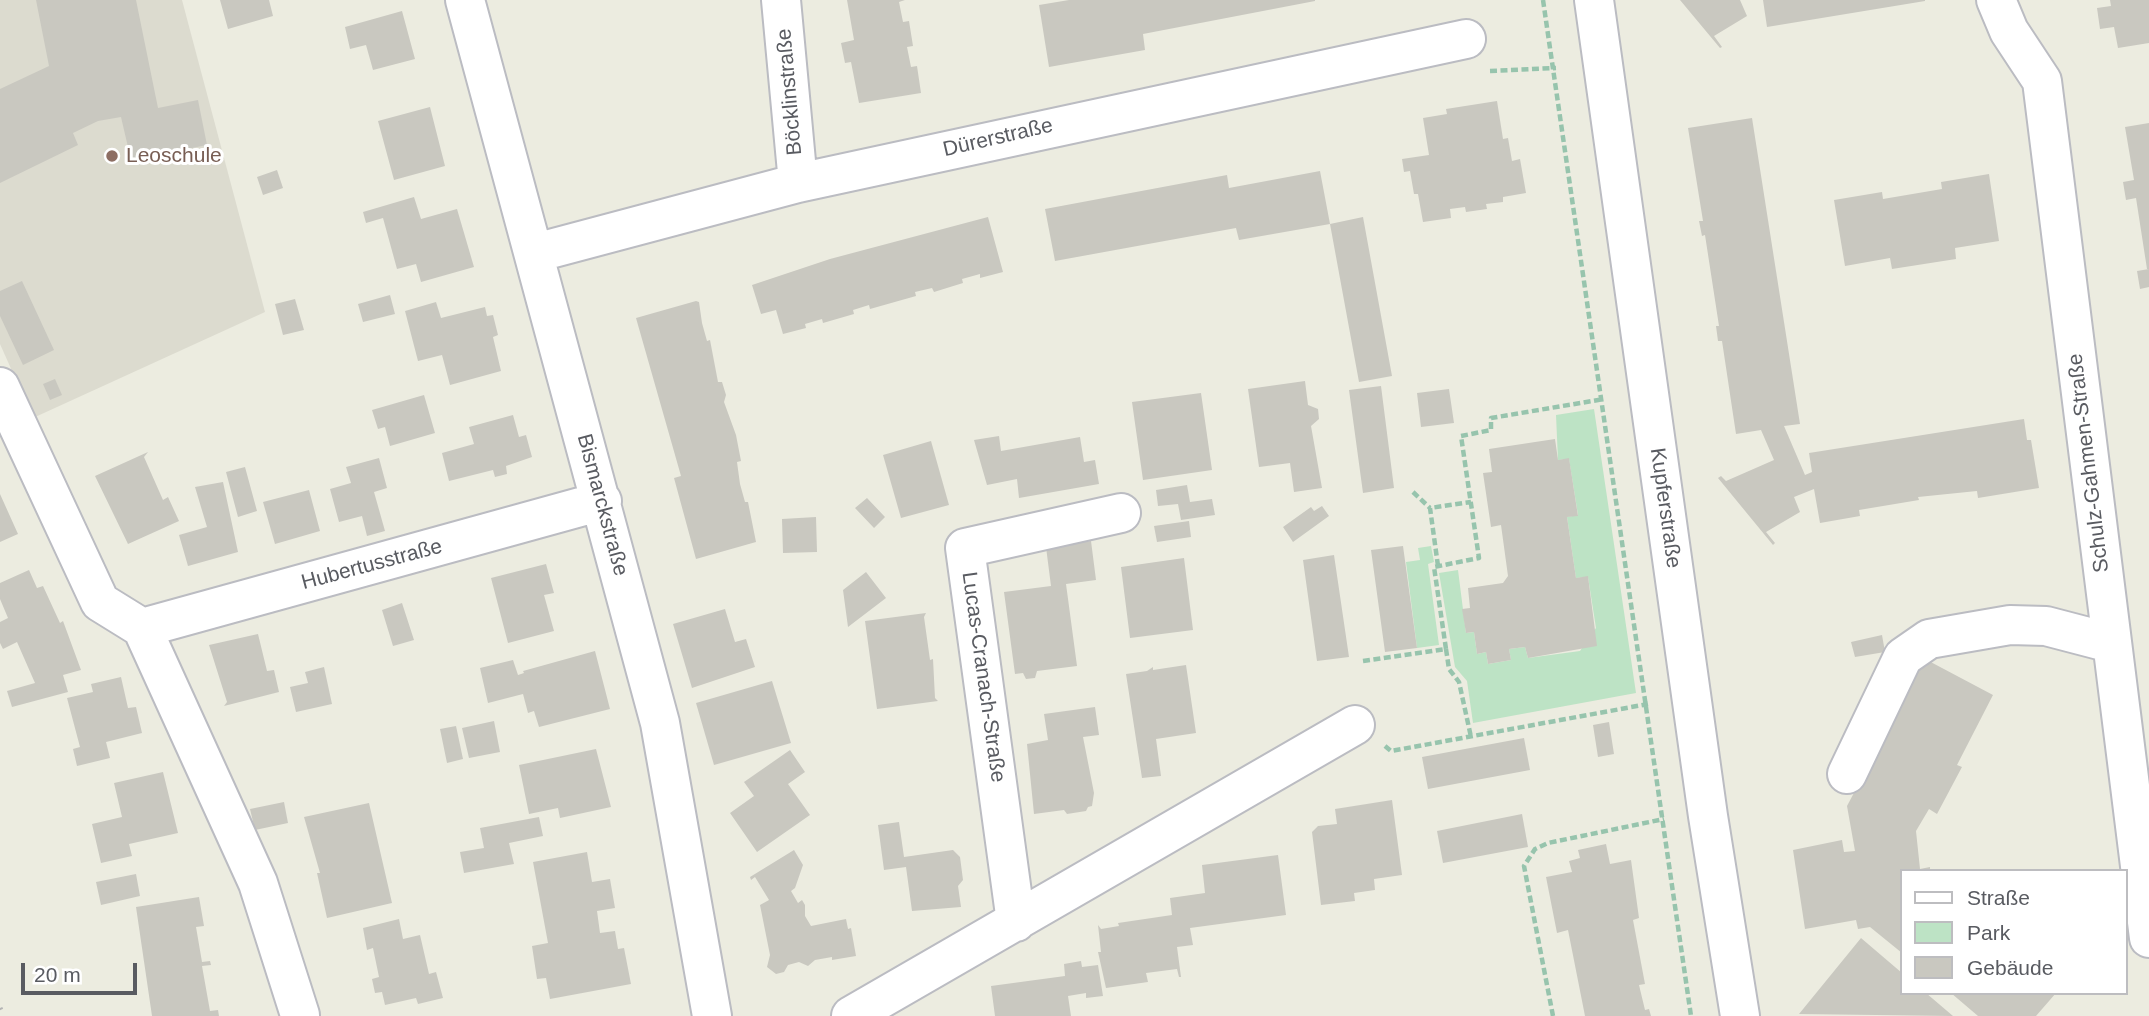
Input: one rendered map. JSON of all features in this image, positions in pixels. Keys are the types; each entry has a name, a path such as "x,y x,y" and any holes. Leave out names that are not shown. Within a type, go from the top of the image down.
{"street":[{"name":"Bismarckstraße","path":"465,0 660,723 712,1016"},
{"name":"Böcklinstraße","path":"781,0 798,183"},
{"name":"Kupferstraße","path":"1594,0 1708,816 1740,1016"},
{"name":"Schulz-Gahmen-Straße","path":"1996,0 2009,31 2042,81 2149,938"},
{"name":"Dürerstraße","path":"535,253 798,183 1465,40"},
{"path":"0,387 100,603 142,628 258,883 300,1015"},
{"name":"Hubertusstraße","path":"142,628 602,501"},
{"name":"Lucas-Cranach-Straße","path":"1016,922 965,548 1121,513"},
{"path":"1847,774 1903,657 1929,639 2010,625 2046,626 2111,643"},
{"path":"851,1016 1355,725"}],"path":[{"path":"1543,0 1556,68 1691,1016"},
{"path":"1465,40 1485,71 1556,68"},
{"path":"1471,737 1460,681 1449,670 1434,568 1479,558 1461,436 1491,430 1491,418 1604,399"},
{"path":"1413,492 1430,508 1438,566"},
{"path":"1430,508 1471,502"},
{"path":"1363,661 1446,649"},
{"path":"1355,725 1391,751 1648,704"},
{"path":"1553,1016 1524,866 1535,849 1548,843 1664,819"}],"shaded area":[{"name":"Leoschule","path":"0,0 182,0 265,312 33,418 0,344"}],"green space":[{"path":"1594,409 1636,693 1473,723 1467,681 1455,667 1439,573 1458,570 1466,633 1474,632 1477,654 1486,652 1488,664 1511,660 1509,649 1525,647 1528,658 1580,651 1596,628 1588,577 1576,578 1567,517 1578,515 1569,459 1558,460 1556,415"},
{"path":"1431,546 1434,562 1428,564 1439,645 1417,648 1406,562 1420,560 1418,548"}],"building":[{"path":"36,0 136,0 158,108 198,100 207,145 131,160 121,117 98,121 73,133 78,145 0,183 0,89 49,66"},
{"path":"220,0 269,0 273,16 228,29"},
{"path":"847,0 905,0 899,2 903,22 909,21 913,46 907,47 911,67 917,66 921,93 859,103 851,62 845,63 841,43 854,40"},
{"path":"1069,0 1315,1 1143,34 1145,50 1049,67 1039,5"},
{"path":"1680,0 1740,0 1747,16 1714,36 1722,47 1720,48"},
{"path":"1763,0 1925,0 1925,1 1767,27"},
{"path":"2110,0 2149,0 2149,43 2118,48 2114,27 2100,29 2097,8 2111,6"},
{"path":"402,11 415,59 373,70 366,45 350,49 345,27"},
{"path":"1497,101 1503,139 1508,138 1512,161 1520,159 1526,193 1503,197 1503,202 1486,204 1487,209 1466,212 1465,207 1450,209 1451,218 1423,222 1418,194 1414,194 1410,171 1404,172 1402,159 1429,155 1423,118 1447,114 1446,109"},
{"path":"430,107 445,166 394,180 378,121"},
{"path":"1752,118 1800,424 1784,426 1805,475 1812,472 1809,453 2024,419 2027,440 2031,440 2039,488 1978,498 1977,491 1918,497 1919,500 1859,510 1860,516 1820,523 1814,489 1794,497 1800,512 1766,532 1775,543 1773,545 1718,478 1721,476 1726,481 1774,460 1761,430 1736,434 1722,341 1718,341 1716,326 1719,326 1705,235 1702,236 1699,221 1703,221 1688,128"},
{"path":"2149,123 2147,269 2136,198 2126,200 2123,182 2134,180 2125,127"},
{"path":"277,170 283,188 263,195 257,177"},
{"path":"1320,171 1330,224 1239,240 1236,228 1055,261 1045,209 1227,175 1229,188"},
{"path":"1989,174 1999,241 1955,248 1956,259 1892,269 1890,258 1845,266 1834,200 1882,192 1883,199 1942,189 1941,182"},
{"path":"414,197 421,219 457,209 474,267 421,282 416,264 397,269 383,218 366,223 363,212"},
{"path":"988,217 1003,272 962,279 963,283 934,292 932,288 915,292 916,296 870,309 869,305 853,310 854,314 823,323 822,319 805,324 806,328 783,334 776,310 761,314 752,285 830,259"},
{"path":"1363,217 1392,376 1359,382 1330,224"},
{"path":"2149,269 2149,287 2140,289 2137,271"},
{"path":"22,281 54,350 23,365 0,316 0,291"},
{"path":"390,295 395,314 363,322 358,304"},
{"path":"295,299 304,330 283,335 275,304"},
{"path":"436,302 441,318 485,307 487,316 493,315 498,335 493,337 501,371 450,385 442,355 418,361 405,311"},
{"path":"699,302 718,382 722,382 726,395 724,402 736,435 741,461 737,462 740,484 745,502 748,502 756,542 696,559 674,478 681,476 636,318"},
{"path":"55,379 62,395 50,400 43,384"},
{"path":"1305,381 1308,405 1318,409 1319,419 1311,426 1322,488 1294,492 1290,463 1259,467 1248,389"},
{"path":"1381,386 1394,488 1363,493 1349,390"},
{"path":"1449,389 1454,423 1421,427 1417,393"},
{"path":"1201,393 1212,470 1143,480 1132,402"},
{"path":"424,395 435,433 390,446 385,427 378,429 372,410"},
{"path":"513,415 519,437 526,435 532,457 506,466 507,474 495,477 493,470 449,481 442,453 474,444 469,427"},
{"path":"999,436 1001,451 1080,437 1084,462 1095,460 1099,484 1019,498 1017,479 987,485 974,440"},
{"path":"1555,439 1558,460 1569,458 1578,516 1567,517 1576,578 1588,576 1597,646 1528,658 1525,647 1509,649 1511,660 1488,664 1486,652 1477,654 1474,632 1466,633 1462,609 1470,608 1468,588 1503,583 1508,576 1501,525 1491,527 1483,473 1492,472 1489,449"},
{"path":"931,441 949,505 901,518 883,455"},
{"path":"148,452 144,457 163,500 168,497 179,521 128,544 95,476"},
{"path":"379,458 387,488 374,492 385,531 367,536 362,516 339,522 330,489 351,483 346,467"},
{"path":"245,467 257,511 238,517 226,472"},
{"path":"223,482 238,552 188,566 179,535 207,527 195,487"},
{"path":"1187,485 1190,502 1212,499 1215,515 1181,520 1178,504 1158,506 1156,490"},
{"path":"309,490 320,531 275,544 263,502"},
{"path":"0,494 18,534 0,542"},
{"path":"867,498 885,517 874,528 855,508"},
{"path":"1322,506 1329,516 1293,542 1283,527 1311,507 1314,511"},
{"path":"816,517 817,552 783,553 782,519"},
{"path":"1189,521 1191,537 1157,542 1154,526"},
{"path":"1091,541 1096,580 1066,584 1077,666 1037,671 1035,678 1026,679 1023,673 1015,674 1004,592 1051,586 1046,547"},
{"path":"1403,546 1417,648 1385,652 1371,550"},
{"path":"1334,555 1349,657 1317,661 1303,560"},
{"path":"1184,558 1193,630 1130,638 1121,567"},
{"path":"546,564 554,593 544,595 554,631 508,643 491,578"},
{"path":"29,570 37,588 43,586 60,623 63,621 81,670 63,675 68,692 12,707 7,691 35,683 17,642 3,649 0,643 0,622 8,618 0,599 0,583"},
{"path":"866,572 886,598 848,627 843,590"},
{"path":"402,603 414,640 393,646 382,610"},
{"path":"725,609 735,642 746,639 755,667 692,688 673,624"},
{"path":"926,613 924,617 930,660 933,659 935,698 938,701 877,709 865,621"},
{"path":"258,634 267,671 274,670 279,692 224,706 227,702 209,645"},
{"path":"1882,635 1885,652 1855,657 1851,642"},
{"path":"595,651 610,709 539,727 534,711 528,713 523,694 488,703 480,668 513,660 518,675 524,673 523,671"},
{"path":"1925,659 1993,695 1957,765 1962,767 1937,814 1929,809 1916,831 1920,869 1900,869 1900,951 1870,927 1858,929 1856,920 1805,929 1793,850 1842,840 1844,852 1855,851 1847,806"},
{"path":"1186,665 1196,733 1156,739 1161,776 1142,778 1126,674 1147,671 1153,667 1153,670"},
{"path":"324,667 332,704 296,712 290,687 308,683 305,672"},
{"path":"121,677 128,708 136,707 142,733 106,742 110,758 77,766 73,749 80,747 67,698 93,692 91,684"},
{"path":"772,681 791,743 714,765 696,703"},
{"path":"1095,707 1099,735 1083,737 1094,793 1092,806 1086,811 1067,814 1064,810 1034,814 1027,744 1048,740 1044,714"},
{"path":"494,721 500,752 469,758 462,728"},
{"path":"1609,722 1614,754 1598,757 1593,725"},
{"path":"456,726 463,759 447,763 440,729"},
{"path":"1524,738 1530,770 1428,789 1422,757"},
{"path":"596,749 611,807 560,818 558,808 529,814 519,765"},
{"path":"790,750 805,772 788,784 810,815 757,852 730,813 754,796 744,782"},
{"path":"163,772 178,833 129,844 132,856 101,863 92,824 122,817 114,783"},
{"path":"1392,800 1402,875 1374,879 1375,890 1354,893 1355,901 1321,905 1312,832 1318,826 1337,824 1335,809"},
{"path":"284,802 288,823 255,830 250,809"},
{"path":"369,803 392,903 327,918 317,873 320,873 304,817"},
{"path":"1522,814 1528,847 1443,863 1437,831"},
{"path":"539,817 543,836 509,843 514,864 464,873 460,852 484,848 480,828"},
{"path":"899,822 904,857 953,850 960,857 963,880 958,886 961,907 912,911 906,867 884,870 878,825"},
{"path":"1606,844 1610,864 1631,860 1639,918 1633,920 1645,984 1639,985 1645,1010 1649,1009 1651,1016 1585,1016 1568,930 1557,933 1546,877 1572,872 1569,861 1580,858 1578,850"},
{"path":"794,850 803,865 795,888 791,891 798,903 802,900 805,905 805,916 811,926 846,919 848,929 851,928 856,956 815,960 808,966 799,962 788,965 784,972 776,974 767,967 770,955 760,905 769,900 755,877 751,880 750,877"},
{"path":"587,852 592,882 610,879 615,908 597,911 600,933 615,931 618,949 624,948 631,984 550,999 546,978 537,979 532,946 548,943 533,862"},
{"path":"1278,855 1286,915 1190,928 1193,945 1177,947 1181,977 1177,969 1146,973 1148,982 1106,988 1098,952 1101,952 1098,925 1101,929 1119,926 1118,923 1172,915 1170,898 1205,893 1202,865"},
{"path":"136,874 140,896 101,905 96,882"},
{"path":"199,897 204,926 196,927 202,962 210,961 211,965 202,966 210,1011 218,1010 219,1016 152,1016 136,907"},
{"path":"399,919 403,939 420,935 429,974 436,972 443,998 418,1004 416,998 385,1005 382,992 375,993 372,979 379,977 373,948 367,950 363,928"},
{"path":"1861,938 1900,971 1900,995 1928,995 1953,1016 1799,1014"},
{"path":"1081,961 1082,967 1098,965 1103,996 1086,998 1086,993 1068,996 1071,1016 995,1016 991,986 1065,976 1064,964"},
{"path":"1953,995 2054,995 2036,1016 1978,1016"}],"railway":[{"path":"0,1008 4,1016"}],"place":[{"name":"Leoschule","path":"112,156"}]}
